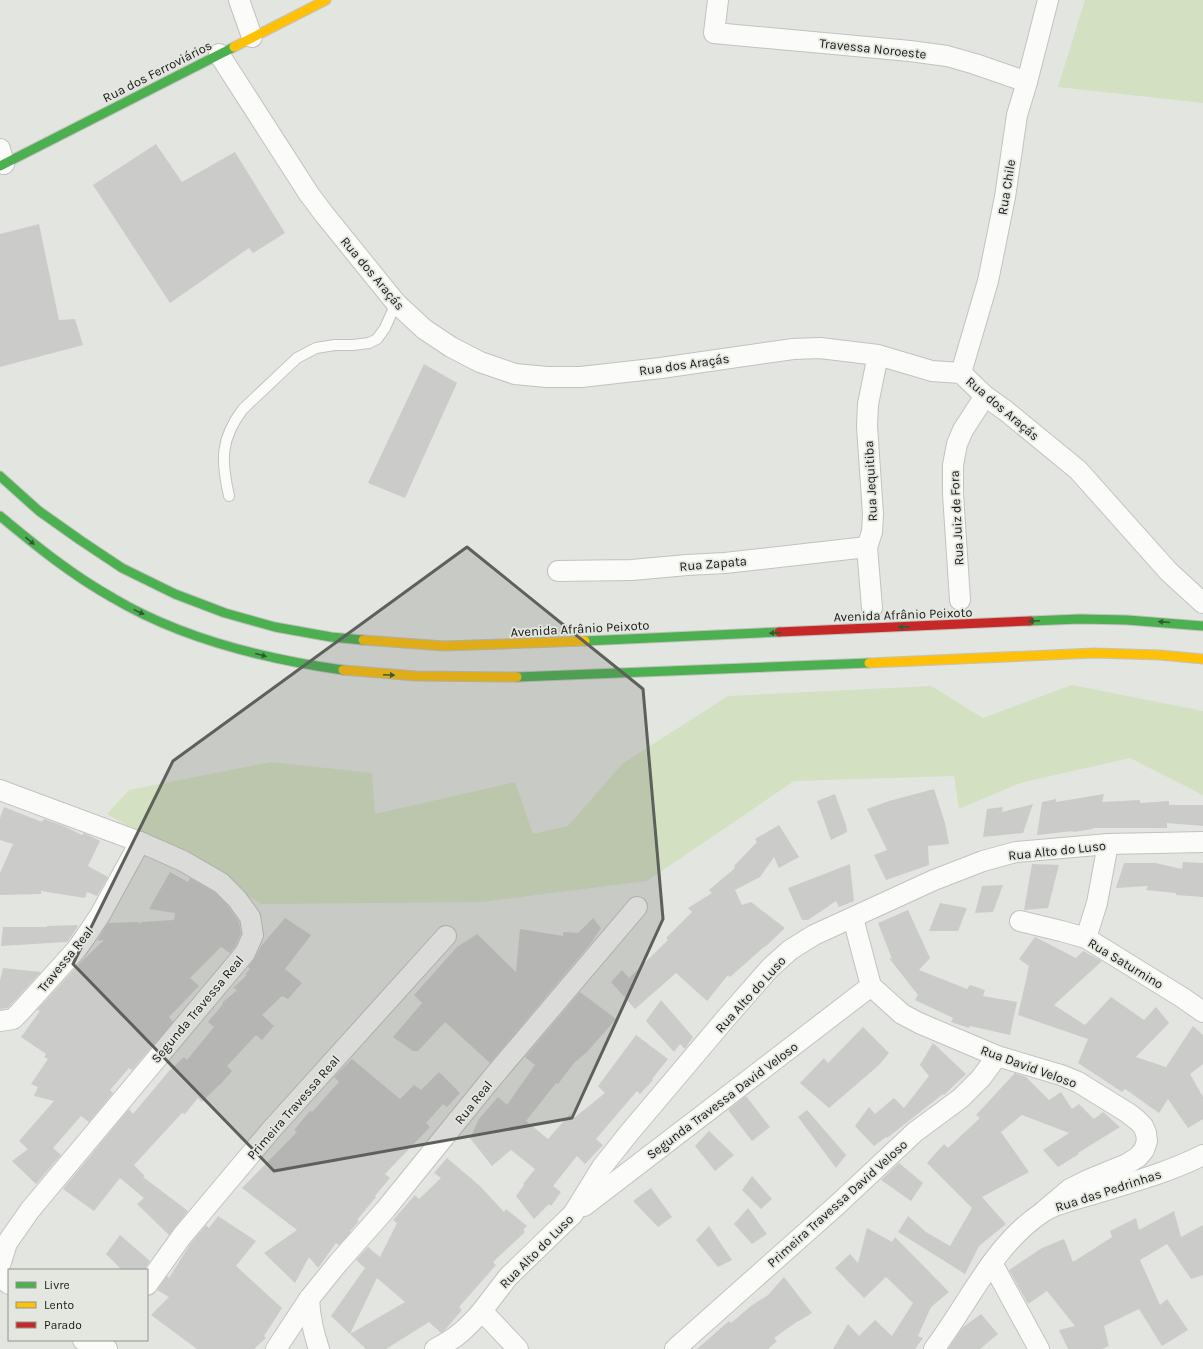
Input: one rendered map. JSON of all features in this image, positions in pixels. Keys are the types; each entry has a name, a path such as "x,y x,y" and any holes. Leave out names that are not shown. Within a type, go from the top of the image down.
{"main road":[{"name":"Rua dos Ferroviários","path":"1,159 219,54 326,0"},
{"name":"Avenida Afrânio Peixoto","path":"0,476 39,511 80,540 122,568 175,594 225,613 275,627 331,637 444,646 1080,619 1133,620 1203,626"},
{"path":"0,516 49,556 90,585 121,603 156,620 208,640 266,656 319,666 382,674 493,678 1094,653 1160,655 1203,659"}],"street":[{"path":"239,0 252,37"},
{"name":"Travessa Noroeste","path":"718,0 714,33 876,47 947,56 976,64 1027,82"},
{"name":"Rua Chile","path":"961,373 988,281 1005,197 1017,115 1048,0"},
{"name":"Rua dos Araçás","path":"219,54 309,194 324,214 396,303 424,329 451,347 480,362 515,374 547,377 581,377 661,368 792,349 820,348 878,355 932,370 961,373 985,396 1006,411 1078,470 1169,572 1203,603"},
{"name":"Rua Jequitiba","path":"872,608 867,547 872,532 873,514 867,426 868,404 878,355"},
{"name":"Rua Juiz de Fora","path":"960,600 953,494 953,465 957,444 963,430 985,396"},
{"name":"Rua Zapata","path":"558,571 632,570 725,563 867,547"},
{"name":"Segunda Travessa Real","path":"0,790 140,842 183,861 221,883 237,899 250,917 253,935 245,953 30,1210 7,1243 0,1265"},
{"name":"Travessa Real","path":"0,1022 13,1019 76,950 100,915 140,842"},
{"name":"Rua Alto do Luso","path":"435,1349 449,1342 464,1331 517,1268 573,1214 602,1167 629,1133 770,968 790,950 814,935 934,880 996,857 1016,852 1108,844 1203,842"},
{"path":"1086,938 1096,903 1108,844"},
{"name":"Rua Real","path":"276,1349 310,1299 338,1263 385,1210 492,1078 638,907"},
{"path":"853,918 871,986"},
{"name":"Rua Saturnino","path":"1020,921 1086,938 1184,998 1203,1012"},
{"name":"Primeira Travessa Real","path":"148,1284 182,1236 271,1130 446,936"},
{"name":"Rua David Veloso","path":"871,986 902,1014 919,1023 998,1056 1078,1082 1137,1120 1143,1126 1147,1141 1144,1150 1138,1157 1127,1164 1088,1180 1070,1190 1044,1211"},
{"name":"Segunda Travessa David Veloso","path":"573,1214 871,986"},
{"name":"Primeira Travessa David Veloso","path":"675,1349 837,1205 915,1132 962,1098 981,1078 998,1056"},
{"name":"Rua das Pedrinhas","path":"934,1349 1005,1245 1020,1229 1044,1211 1067,1202 1166,1171 1203,1155"},
{"path":"992,1263 1039,1349"},
{"path":"0,1276 8,1283"},
{"path":"310,1299 312,1324 319,1349"},
{"path":"488,1303 518,1349"}],"lane":[{"path":"229,496 224,473 224,452 229,433 236,418 243,409 297,358 316,348 335,344 353,345 369,343 377,339 385,328 396,303"}],"highlighted area":[{"path":"467,547 643,689 663,919 572,1118 274,1171 73,964 173,761"}],"green space":[{"path":"1085,0 1203,0 1203,103 1058,87"},
{"path":"1072,685 1203,711 1203,795 1130,758 1020,783 959,809 954,776 794,781 647,881 481,902 262,904 107,814 129,790 271,762 372,773 375,814 515,782 533,834 568,826 622,764 728,696 931,686 983,718"}],"building":[{"path":"156,144 182,182 235,152 285,233 253,253 249,248 170,303 93,185"},
{"path":"39,224 59,320 75,319 83,345 0,367 0,234"},
{"path":"424,364 457,383 405,498 368,483"},
{"path":"934,789 945,823 949,844 928,846 929,865 886,880 874,855 887,850 867,809 889,801"},
{"path":"835,794 847,832 831,840 817,801"},
{"path":"1104,794 1102,802 1140,800 1140,803 1169,801 1169,805 1203,805 1203,826 1167,823 1167,828 1093,828 1073,832 1037,835 1042,802 1056,799 1056,802"},
{"path":"1033,804 1023,833 983,837 987,809 1003,807 1002,812"},
{"path":"4,807 42,822 44,819 64,826 82,835 84,833 100,841 88,866 108,877 97,896 87,892 85,898 41,891 41,894 0,895 0,873 13,844 0,840 0,818"},
{"path":"779,825 799,857 779,868 774,857 760,877 735,890 742,905 751,902 785,928 730,977 728,975 707,1001 676,973 635,1009 611,982 622,970 629,978 668,940 666,938 692,912 688,908 712,893 709,890 735,868 734,866 757,842 755,839"},
{"path":"1183,862 1203,863 1203,897 1176,895 1176,893 1146,890 1148,886 1116,888 1124,863 1155,863 1182,869"},
{"path":"850,864 854,901 839,907 836,901 808,920 802,920 788,888"},
{"path":"1032,864 1059,865 1048,908 1024,910"},
{"path":"170,872 188,882 190,878 214,892 228,906 239,922 241,933 235,947 230,953 221,947 190,978 199,986 169,1017 173,1022 132,1070 129,1068 110,1090 113,1093 89,1122 81,1116 53,1148 61,1155 36,1184 12,1161 28,1149 19,1141 54,1101 34,1096 38,1087 31,1084 48,1059 44,1057 46,1054 21,1037 40,1011 37,1010 79,964 104,940 97,941 108,923 138,922 140,924 141,922 174,920 175,913 149,909"},
{"path":"1003,885 993,912 975,913 982,886"},
{"path":"940,903 967,908 958,931 929,931"},
{"path":"908,910 930,958 919,970 967,989 970,985 985,990 983,996 1017,1002 1010,1035 970,1026 969,1028 951,1022 953,1018 915,1000 918,995 889,958 892,959 878,923"},
{"path":"285,918 311,935 285,969 302,983 288,999 282,996 262,1015 274,1026 262,1040 256,1035 227,1066 232,1071 220,1085 202,1102 198,1098 185,1114 182,1113 134,1165 145,1176 143,1177 188,1211 169,1235 137,1204 144,1198 120,1178 94,1211 63,1189 129,1109 133,1114 169,1071 184,1057 187,1060 214,1027 208,1022 223,1004 222,1003 237,990 233,988 247,975 245,974 250,969 248,967 255,958 261,946"},
{"path":"593,918 601,928 591,943 490,1063 445,1022 418,1051 413,1051 393,1037 422,1003 414,995 457,947 477,934 516,972 520,929 563,936 563,932 578,933"},
{"path":"78,925 67,942 1,946 3,927"},
{"path":"1035,937 1076,958 1083,951 1102,961 1054,1005 1085,1025 1111,997 1144,1020 1156,1007 1169,1023 1136,1057 1166,1067 1193,1026 1203,1035 1203,1064 1190,1074 1203,1097 1203,1119 1188,1128 1168,1099 1159,1113 1125,1089 1122,1092 1078,1063 1088,1039 1018,1015 1029,966 1019,959"},
{"path":"3,968 41,972 8,1008 0,1009 0,981"},
{"path":"580,992 616,1019 587,1052 574,1063 558,1084 556,1083 526,1121 548,1139 570,1114 574,1118 605,1093 598,1086 636,1035 668,1059 652,1079 653,1080 640,1094 637,1091 596,1139 603,1145 585,1164 577,1156 553,1186 561,1192 551,1206 549,1204 534,1219 516,1196 535,1169 511,1150 492,1166 470,1138 479,1119 498,1097 507,1105 535,1065 525,1057"},
{"path":"661,1000 693,1037 685,1049 680,1044 674,1052 646,1021"},
{"path":"863,1027 889,1053 878,1066 829,1108 800,1083 824,1058 828,1063"},
{"path":"933,1043 966,1074 944,1095 943,1094 887,1138 886,1137 874,1146 855,1126 869,1107 875,1114 894,1098 904,1108 929,1076 920,1065"},
{"path":"352,1059 400,1099 414,1085 421,1090 439,1072 460,1093 447,1107 443,1104 426,1123 430,1127 385,1174 390,1178 357,1220 359,1221 350,1231 351,1232 339,1245 336,1243 318,1268 309,1257 295,1283 264,1253 297,1230 242,1188 297,1132 294,1130 310,1111 312,1112 339,1082 334,1077"},
{"path":"1015,1073 1026,1077 1049,1100 1061,1092 1072,1109 1079,1104 1094,1119 1103,1112 1120,1127 1058,1167 1043,1150 1069,1133 1022,1115 1001,1132 1029,1172 982,1197 1006,1224 979,1246 965,1274 898,1232 908,1216 926,1232 950,1246 972,1208 927,1163 944,1144 948,1148 980,1118 976,1115"},
{"path":"746,1096 770,1127 752,1141 728,1110"},
{"path":"807,1110 846,1155 836,1168 798,1117"},
{"path":"709,1131 734,1155 715,1171 695,1146"},
{"path":"447,1158 480,1186 504,1212 506,1209 527,1226 523,1230 525,1232 493,1262 496,1265 459,1307 462,1310 441,1333 429,1322 386,1349 366,1349 350,1334 331,1316 365,1268 356,1260 368,1247 380,1257 397,1223 393,1220 415,1195 419,1199 441,1178 434,1173","holes":["377,1278 405,1302 350,1334"]},
{"path":"899,1163 923,1183 911,1201 881,1180"},
{"path":"752,1176 772,1199 761,1209 742,1190"},
{"path":"651,1188 672,1217 658,1227 633,1201"},
{"path":"748,1208 767,1234 752,1244 734,1224"},
{"path":"1174,1211 1181,1237 1203,1225 1203,1275 1191,1279 1167,1244 1140,1260 1160,1305 1167,1299 1188,1330 1162,1346 1139,1309 1104,1326 1109,1346 1102,1349 1068,1349 1059,1330 1075,1326 1047,1291 1028,1304 1009,1270 1042,1248 1064,1239 1073,1262 1112,1237 1110,1231 1136,1218 1139,1230"},
{"path":"218,1216 256,1241 236,1266 282,1308 264,1336 266,1338 254,1349 197,1349 151,1315 169,1297 157,1290 167,1276 169,1278 191,1243 206,1225 209,1228"},
{"path":"709,1226 732,1260 718,1267 696,1240"},
{"path":"867,1228 892,1242 895,1237 949,1292 931,1307 918,1336 923,1338 915,1349 833,1349 848,1324 859,1336 875,1320 892,1336 913,1303 886,1277 864,1298 835,1268 850,1254 858,1263"},
{"path":"120,1235 150,1261 145,1269 121,1269 106,1254"},
{"path":"784,1277 812,1313 774,1338 777,1341 768,1349 697,1349 729,1321 731,1323 751,1306 768,1295"},
{"path":"981,1314 998,1334 980,1349 948,1349 962,1328"}],"traffic: fast":[{"path":"0,166 234,47"},
{"path":"0,476 39,511 80,540 122,568 175,594 225,613 275,627 331,637 363,640"},
{"path":"0,516 83,580 139,612 167,625 195,636 254,653 283,660 343,670"},
{"path":"1030,621 1080,619 1127,620 1203,626"},
{"path":"585,641 779,632"},
{"path":"517,677 869,663"}],"traffic: slow":[{"path":"234,47 326,0"},
{"path":"363,640 444,646 585,641"},
{"path":"869,663 1094,653 1160,655 1203,659"},
{"path":"343,670 416,676 517,677"}],"traffic: jam":[{"path":"779,632 1030,621"}]}
